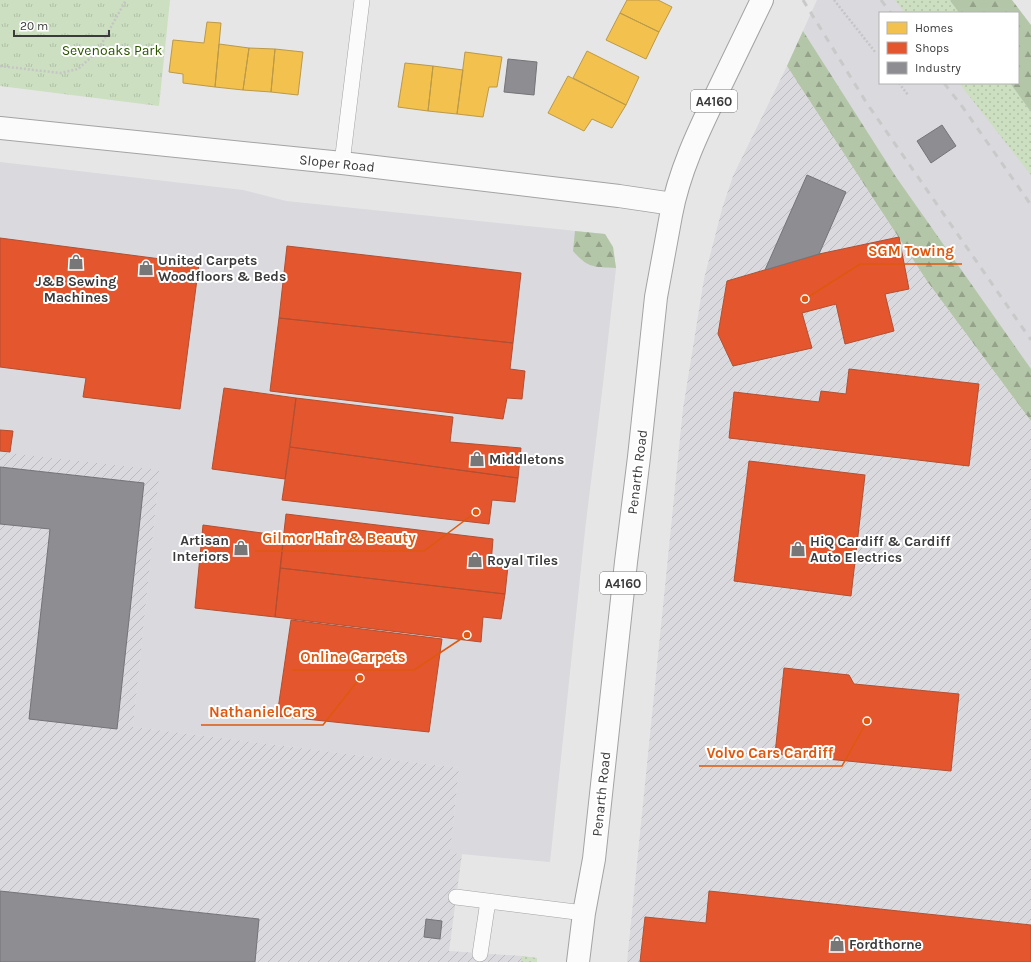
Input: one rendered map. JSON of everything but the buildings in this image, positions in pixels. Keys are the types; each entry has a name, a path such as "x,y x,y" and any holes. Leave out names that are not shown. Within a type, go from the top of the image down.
{"main road":[{"name":"Penarth Road","path":"578,962 584,913 594,859 626,562 640,457 657,291 673,204 685,166 699,132 762,0"},
{"name":"Sloper Road","path":"0,128 342,163 613,195 673,204"}],"lane":[{"path":"342,163 362,0"},
{"path":"456,897 584,913"},
{"path":"480,954 488,901"}],"path":[{"path":"0,66 60,74 78,69 97,52 126,0"},
{"path":"834,0 876,53"},
{"path":"900,84 908,95"}],"shaded area":[{"path":"817,0 950,0 958,12 879,12 879,84 1011,84 1031,112 1031,421 927,281 787,66"},
{"path":"787,66 927,281 1031,421 1031,962 627,962 683,409 704,279 722,209 733,176"},
{"path":"0,162 243,190 286,201 605,234 613,247 616,268 585,530 550,862 450,853 459,768 133,727 158,486 0,453"},
{"path":"0,452 159,470 133,727 459,768 450,853 462,854 449,951 522,956 537,958 537,962 0,962"}],"green space":[{"name":"Sevenoaks Park","path":"0,0 170,0 159,106 0,86"},
{"path":"895,0 950,0 958,12 904,12"},
{"path":"950,0 1012,0 1031,25 1031,112 1011,84 1019,84 1019,12 958,12"},
{"path":"803,31 896,177 1031,369 1031,421 927,281 787,66"},
{"path":"960,84 1011,84 1031,112 1031,175"},
{"path":"575,231 605,234 613,247 616,268 592,266 578,257 573,251"},
{"path":"522,956 537,958 537,962 521,962"}],"railway":[{"path":"803,0 866,102 1031,340"},
{"path":"881,0 890,12"},
{"path":"945,84 1031,205"}],"place":[{"name":"J&B Sewing Machines","path":"76,262"},
{"name":"United Carpets Woodfloors & Beds","path":"146,268"},
{"name":"SGM Towing","path":"805,299"},
{"name":"Middletons","path":"477,459"},
{"name":"Gilmor Hair & Beauty","path":"476,512"},
{"name":"Artisan Interiors","path":"241,548"},
{"name":"HiQ Cardiff & Cardiff Auto Electrics","path":"798,549"},
{"name":"Royal Tiles","path":"475,560"},
{"name":"Online Carpets","path":"467,635"},
{"name":"Nathaniel Cars","path":"360,678"},
{"name":"Volvo Cars Cardiff","path":"867,721"},
{"name":"Fordthorne","path":"837,944"}]}
